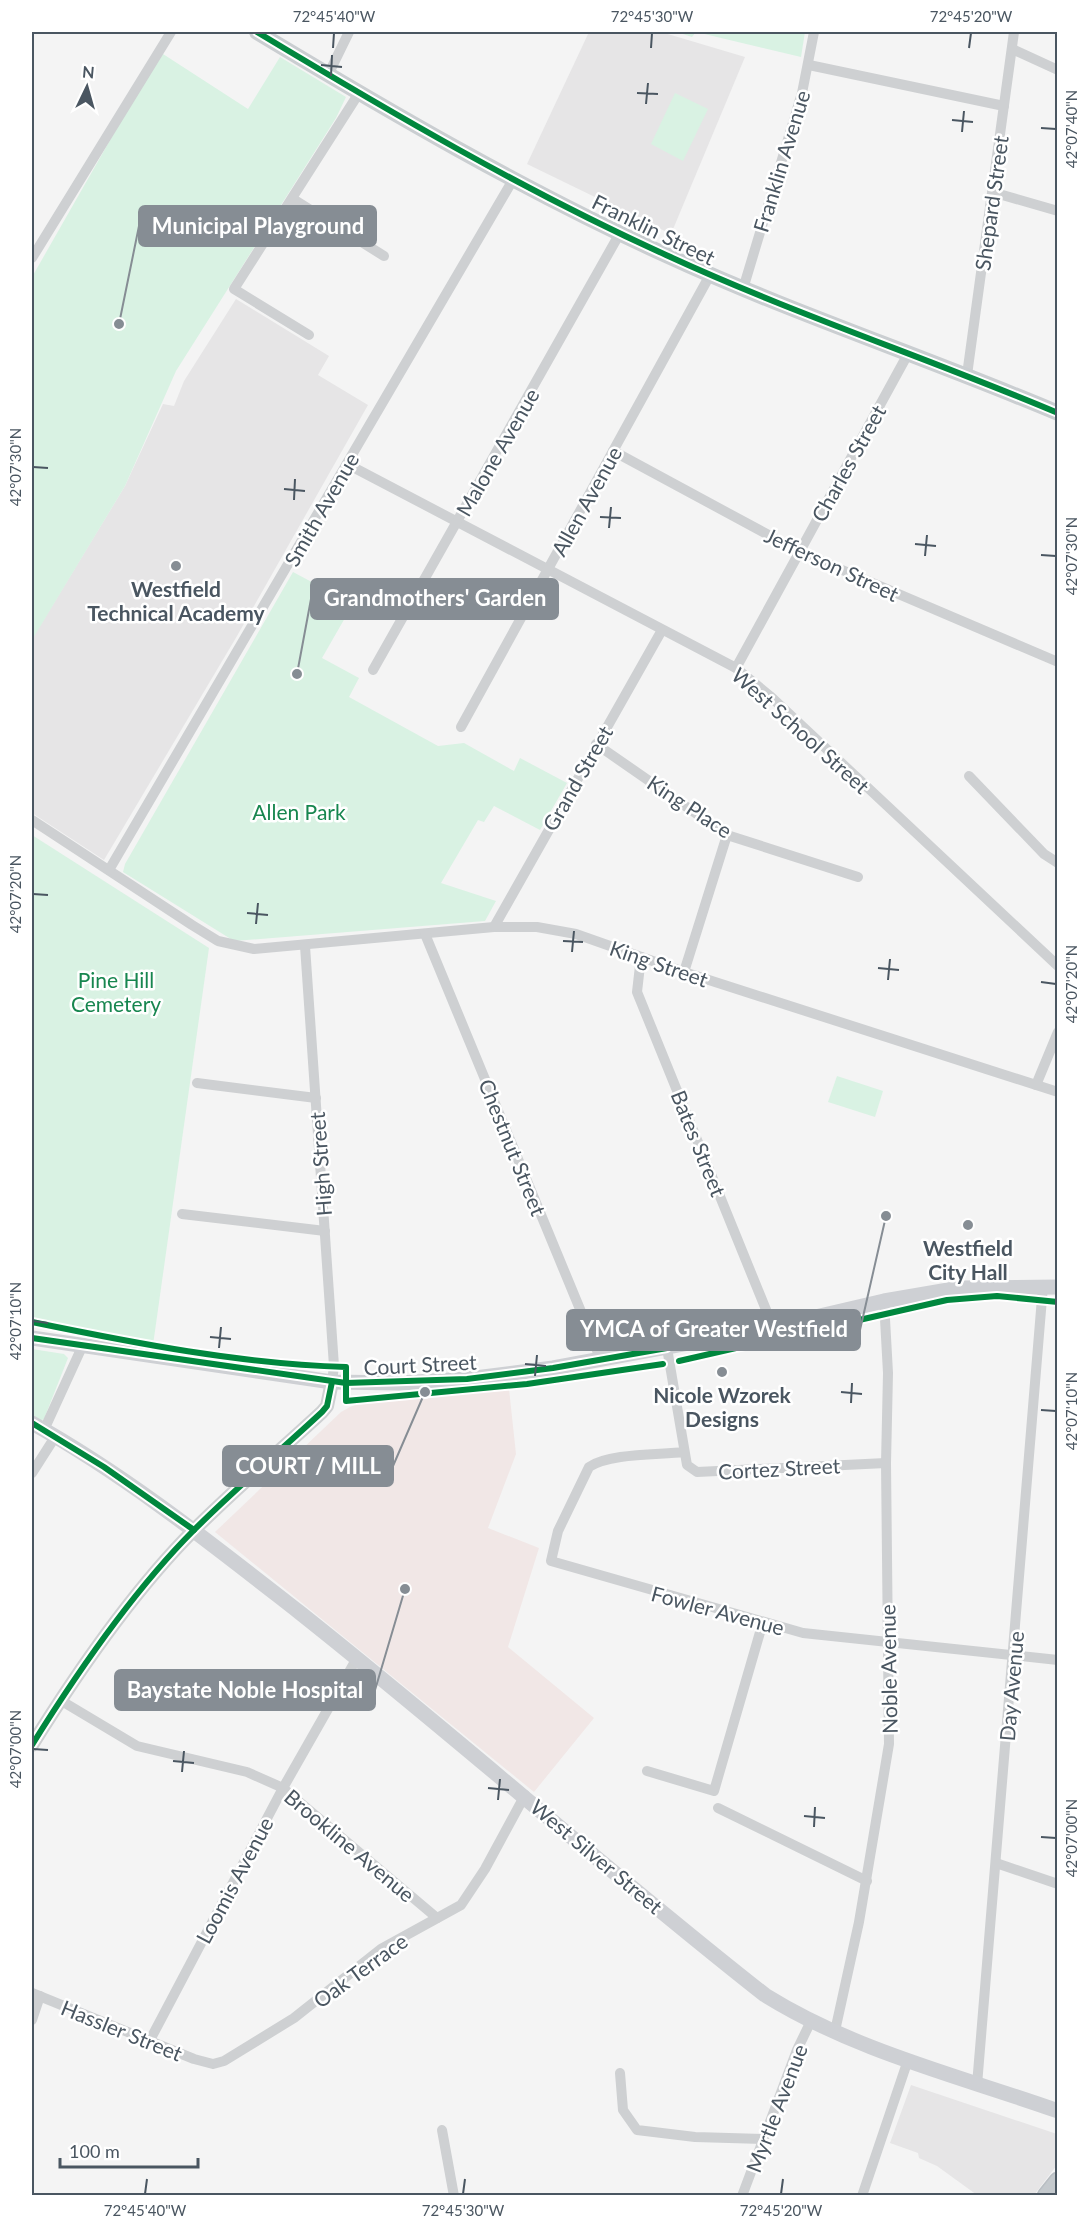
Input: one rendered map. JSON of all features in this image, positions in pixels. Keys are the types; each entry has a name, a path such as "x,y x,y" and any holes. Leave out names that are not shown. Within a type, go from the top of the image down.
{"highway":[{"path":"1046,2196 1058,2181"}],"main road":[{"name":"Franklin Street","path":"257,32 359,93 620,233 743,289 909,352 1058,413"},
{"name":"Court Street","path":"32,1338 332,1382 371,1383 467,1379 667,1348 773,1327 884,1301 960,1288 1050,1287"},
{"name":"West Silver Street","path":"44,1430 104,1467 194,1530 357,1658 765,1995 811,2021 908,2060 1058,2111"}],"street":[{"path":"32,258 171,32"},
{"path":"328,75 349,32"},
{"name":"Franklin Avenue","path":"743,289 809,65 814,32"},
{"name":"Shepard Street","path":"967,375 1014,32"},
{"path":"1012,49 1058,70"},
{"path":"809,65 1004,106"},
{"path":"309,335 234,289 359,93"},
{"name":"Smith Avenue","path":"109,870 514,178"},
{"path":"992,192 1058,211"},
{"path":"293,199 384,256"},
{"name":"Malone Avenue","path":"373,670 620,233"},
{"name":"Allen Avenue","path":"461,727 710,275"},
{"name":"Charles Street","path":"736,668 909,352"},
{"name":"Jefferson Street","path":"613,451 800,552 1058,662"},
{"name":"West School Street","path":"347,464 736,668 778,704 1058,966"},
{"name":"Grand Street","path":"495,927 662,630"},
{"name":"King Place","path":"596,744 728,835 858,877"},
{"path":"969,776 1044,854 1058,863"},
{"name":"King Street","path":"32,820 213,938 241,948 305,946 495,927 537,927 576,934 684,972 1058,1092"},
{"path":"684,972 728,835"},
{"name":"Chestnut Street","path":"425,934 601,1360"},
{"name":"High Street","path":"305,946 334,1366 332,1382"},
{"name":"Bates Street","path":"641,957 637,992 773,1327"},
{"path":"1036,1085 1058,1032"},
{"path":"197,1083 316,1098"},
{"path":"182,1214 325,1231"},
{"name":"Day Avenue","path":"977,2085 1013,1656 1050,1287"},
{"name":"Noble Avenue","path":"835,2031 867,1881 889,1744 886,1463 888,1373 884,1301"},
{"path":"32,1473 44,1430 82,1347"},
{"path":"667,1348 684,1452"},
{"path":"32,1745 60,1700 120,1618 194,1530 322,1412 327,1406 332,1382"},
{"name":"Fowler Avenue","path":"684,1452 595,1463 584,1474 558,1531 551,1561 763,1622 820,1636 1058,1660"},
{"name":"Cortez Street","path":"684,1452 687,1465 697,1472 886,1463"},
{"path":"647,1771 714,1791 763,1622"},
{"name":"Loomis Avenue","path":"149,2042 283,1788 357,1658"},
{"name":"Brookline Avenue","path":"60,1700 137,1746 246,1772 283,1788 437,1918"},
{"name":"Oak Terrace","path":"213,2064 224,2061 256,2043 294,2018 381,1949 461,1905 485,1869 525,1796"},
{"path":"718,1808 867,1881"},
{"path":"996,1863 1058,1884"},
{"path":"32,2020 36,1995"},
{"name":"Hassler Street","path":"36,1995 149,2042 213,2064"},
{"name":"Myrtle Avenue","path":"742,2196 811,2021"},
{"path":"862,2196 908,2060"},
{"path":"620,2073 623,2110 637,2130 706,2138 763,2139"},
{"path":"442,2130 454,2196"}],"shaded area":[{"path":"589,32 661,32 745,57 671,234 527,164"},
{"name":"Westfield Technical Academy","path":"236,299 329,356 318,375 368,405 237,636 104,860 32,813 32,639 125,486 163,404 174,406 184,381"},
{"path":"509,1389 516,1454 488,1528 539,1548 508,1647 594,1718 534,1792 215,1532 341,1412 350,1407 363,1402"},
{"path":"911,2085 1057,2134 1057,2165 1034,2195 977,2195 937,2166 919,2158 918,2153 890,2143"}],"green space":[{"path":"677,32 696,32 692,37"},
{"path":"696,32 805,32 801,57"},
{"path":"163,54 248,109 280,57 346,97 336,118 176,371 125,486 32,640 32,277 133,100"},
{"path":"675,93 708,109 683,161 651,144"},
{"name":"Allen Park","path":"293,572 353,604 322,658 359,678 349,697 438,746 464,743 514,771 520,758 567,783 540,830 494,806 484,822 478,820 441,883 496,901 485,921 234,941 123,872 125,864"},
{"name":"Pine Hill Cemetery","path":"32,835 209,948 153,1345 32,1326"},
{"path":"837,1076 883,1091 875,1117 828,1102"},
{"path":"32,1349 64,1354 68,1358 44,1419 40,1421 32,1416"}],"cycle path":[{"path":"257,32 458,150 613,230 763,297 1058,413"},
{"path":"679,1361 947,1300 997,1296 1058,1302"},
{"path":"32,1322 148,1345 227,1357 346,1367 346,1401 527,1384 663,1364"},
{"path":"32,1338 346,1383 467,1379 553,1368 667,1348"},
{"path":"32,1745 87,1661 149,1579 241,1485 322,1412 327,1406 332,1382"},
{"path":"32,1423 104,1467 194,1530"}],"place":[{"name":"Municipal Playground","path":"119,324"},
{"name":"Westfield Technical Academy","path":"176,566"},
{"name":"Grandmothers' Garden","path":"297,674"},
{"name":"YMCA of Greater Westfield","path":"886,1216"},
{"name":"Westfield City Hall","path":"968,1225"},
{"name":"Nicole Wzorek Designs","path":"722,1372"},
{"name":"COURT / MILL","path":"425,1392"},
{"name":"Baystate Noble Hospital","path":"405,1589"}]}
